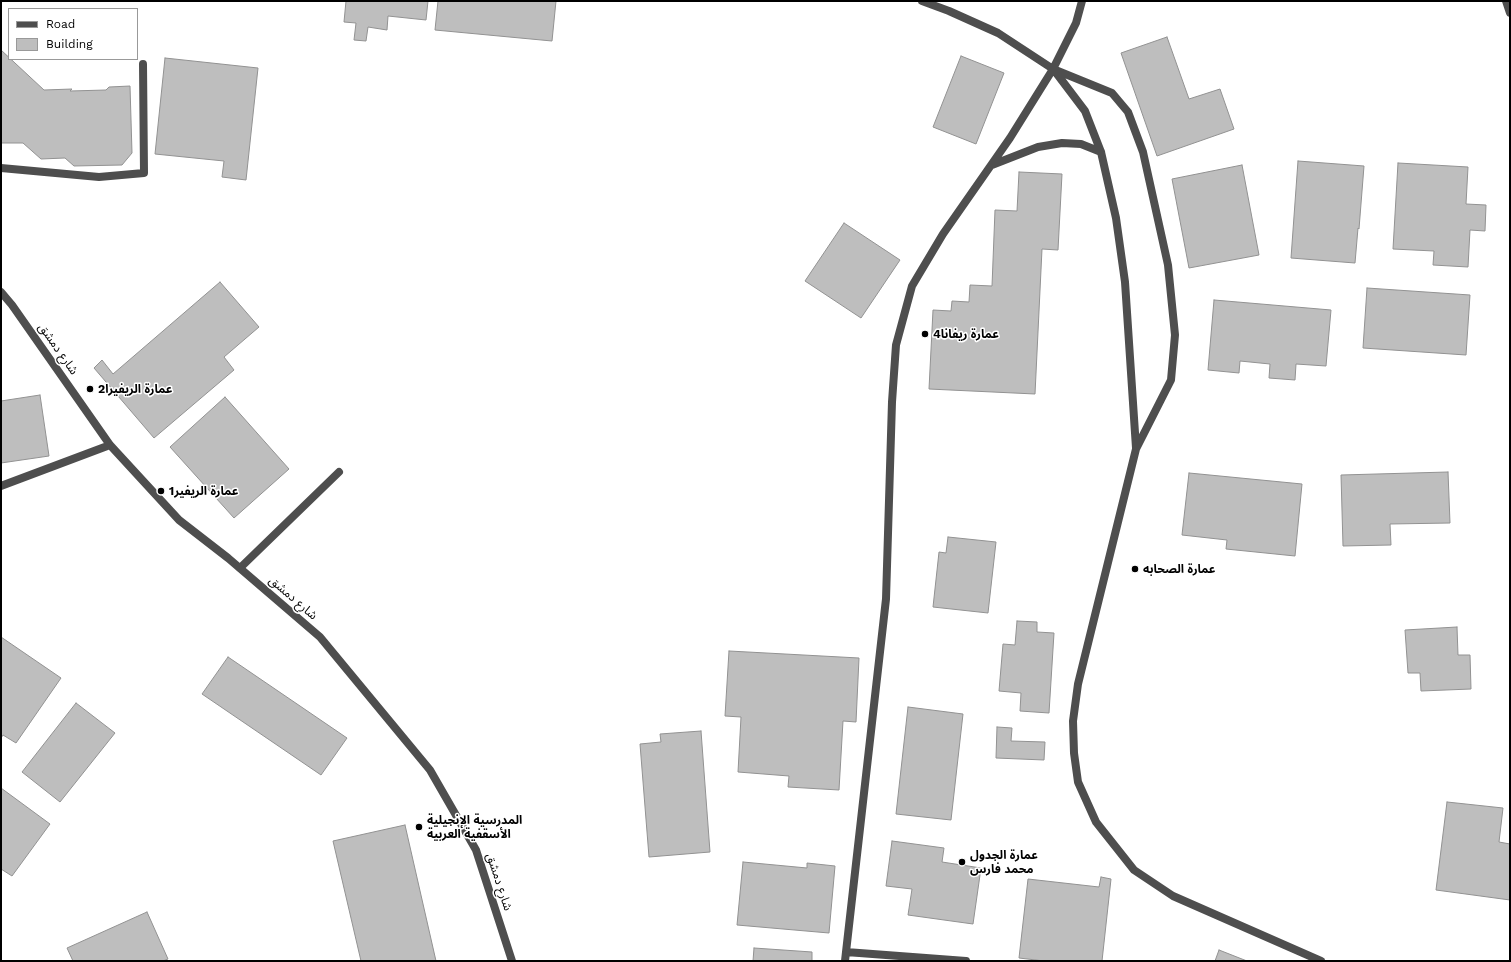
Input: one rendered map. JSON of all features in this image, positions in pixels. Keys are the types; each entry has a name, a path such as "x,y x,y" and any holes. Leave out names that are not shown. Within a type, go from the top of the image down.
{"street":[{"path":"922,1 949,11 998,33 1053,69 1112,93 1128,112 1143,152 1168,266 1175,335 1172,380 1136,449 1078,684 1073,721 1074,753 1078,782 1096,822 1134,870 1173,896 1321,961"},
{"path":"845,961 886,599 892,402 896,345 912,286 943,234 1010,138 1053,69 1076,23 1082,1"},
{"path":"1506,1 1510,13"},
{"path":"1,168 100,177 144,173 143,64"},
{"path":"1053,69 1086,111 1101,152 1116,218 1125,282 1136,449"},
{"path":"992,165 1038,147 1062,143 1081,144 1101,152"},
{"name":"شارع دمشق","path":"1,292 12,305 110,445 179,520 240,568 320,636 430,770 476,850 512,961"},
{"path":"1,486 110,445"},
{"path":"240,568 339,472"},
{"path":"846,952 966,961"}],"building":[{"path":"346,1 428,1 426,20 388,16 387,30 368,27 366,41 354,40 356,23 344,22"},
{"path":"438,1 556,1 552,41 435,30"},
{"path":"1167,37 1189,99 1220,89 1234,129 1157,156 1121,53"},
{"path":"1,50 8,57 8,60 12,60 44,90 106,90 109,87 130,86 132,153 122,165 74,166 65,158 41,159 23,143 1,143"},
{"path":"961,56 1004,73 976,144 933,127"},
{"path":"165,58 258,68 246,180 222,177 224,161 155,154"},
{"path":"1298,161 1364,166 1355,263 1291,258"},
{"path":"1398,163 1468,167 1466,204 1486,205 1485,231 1470,230 1468,267 1433,265 1434,251 1393,249"},
{"path":"1242,165 1259,255 1189,268 1172,179"},
{"path":"1019,172 1062,174 1058,250 1042,249 1035,394 929,389 933,310 951,311 952,301 969,302 970,285 992,286 995,210 1017,211"},
{"path":"844,223 900,260 861,318 805,281"},
{"path":"220,282 259,327 224,357 234,370 154,438 94,368 102,360 113,374"},
{"path":"1367,288 1470,295 1466,355 1363,348"},
{"path":"1214,300 1331,310 1326,366 1296,364 1295,380 1269,378 1270,364 1240,361 1239,373 1208,370"},
{"path":"40,395 49,456 1,463 1,401"},
{"path":"225,397 289,469 234,518 170,447"},
{"path":"1448,472 1450,523 1390,524 1391,545 1343,546 1341,475"},
{"path":"1189,473 1302,484 1295,556 1226,549 1227,540 1182,535"},
{"path":"948,537 996,542 988,613 933,607 939,552 946,553"},
{"path":"1017,621 1037,622 1037,632 1054,633 1049,713 1020,711 1021,693 999,691 1003,644 1015,645"},
{"path":"1457,627 1458,655 1470,655 1471,689 1421,691 1420,673 1408,673 1405,630"},
{"path":"1,637 61,678 16,743 3,735 1,738"},
{"path":"729,651 859,658 856,722 843,721 839,790 788,787 789,776 738,772 741,717 725,716"},
{"path":"228,657 347,738 321,775 202,694"},
{"path":"76,703 115,733 60,802 22,772"},
{"path":"908,707 963,714 951,820 896,814"},
{"path":"997,727 1012,728 1011,741 1045,742 1044,760 996,758"},
{"path":"701,731 710,852 649,857 640,744 661,742 660,734"},
{"path":"1,788 50,824 12,876 1,869"},
{"path":"1447,802 1503,808 1499,842 1510,844 1510,900 1436,890"},
{"path":"405,825 436,961 361,961 333,841"},
{"path":"892,841 944,848 942,862 981,868 973,924 908,915 912,889 886,886"},
{"path":"743,862 807,868 807,863 835,866 829,933 737,925"},
{"path":"1101,877 1111,879 1102,961 1044,961 1019,958 1028,879 1099,887"},
{"path":"147,912 168,959 163,961 73,961 67,948"},
{"path":"754,948 812,952 812,961 753,961"},
{"path":"1219,950 1247,961 1215,961"}],"place":[{"name":"عمارة ريفانا4","path":"925,334"},
{"name":"عمارة الريفيرا2","path":"90,389"},
{"name":"عمارة الريفير1","path":"161,491"},
{"name":"عمارة الصحابه","path":"1135,569"},
{"name":"المدرسية الإنجيلية الأسقفية العربية","path":"419,827"},
{"name":"عمارة الجدول محمد فارس","path":"962,862"}]}
